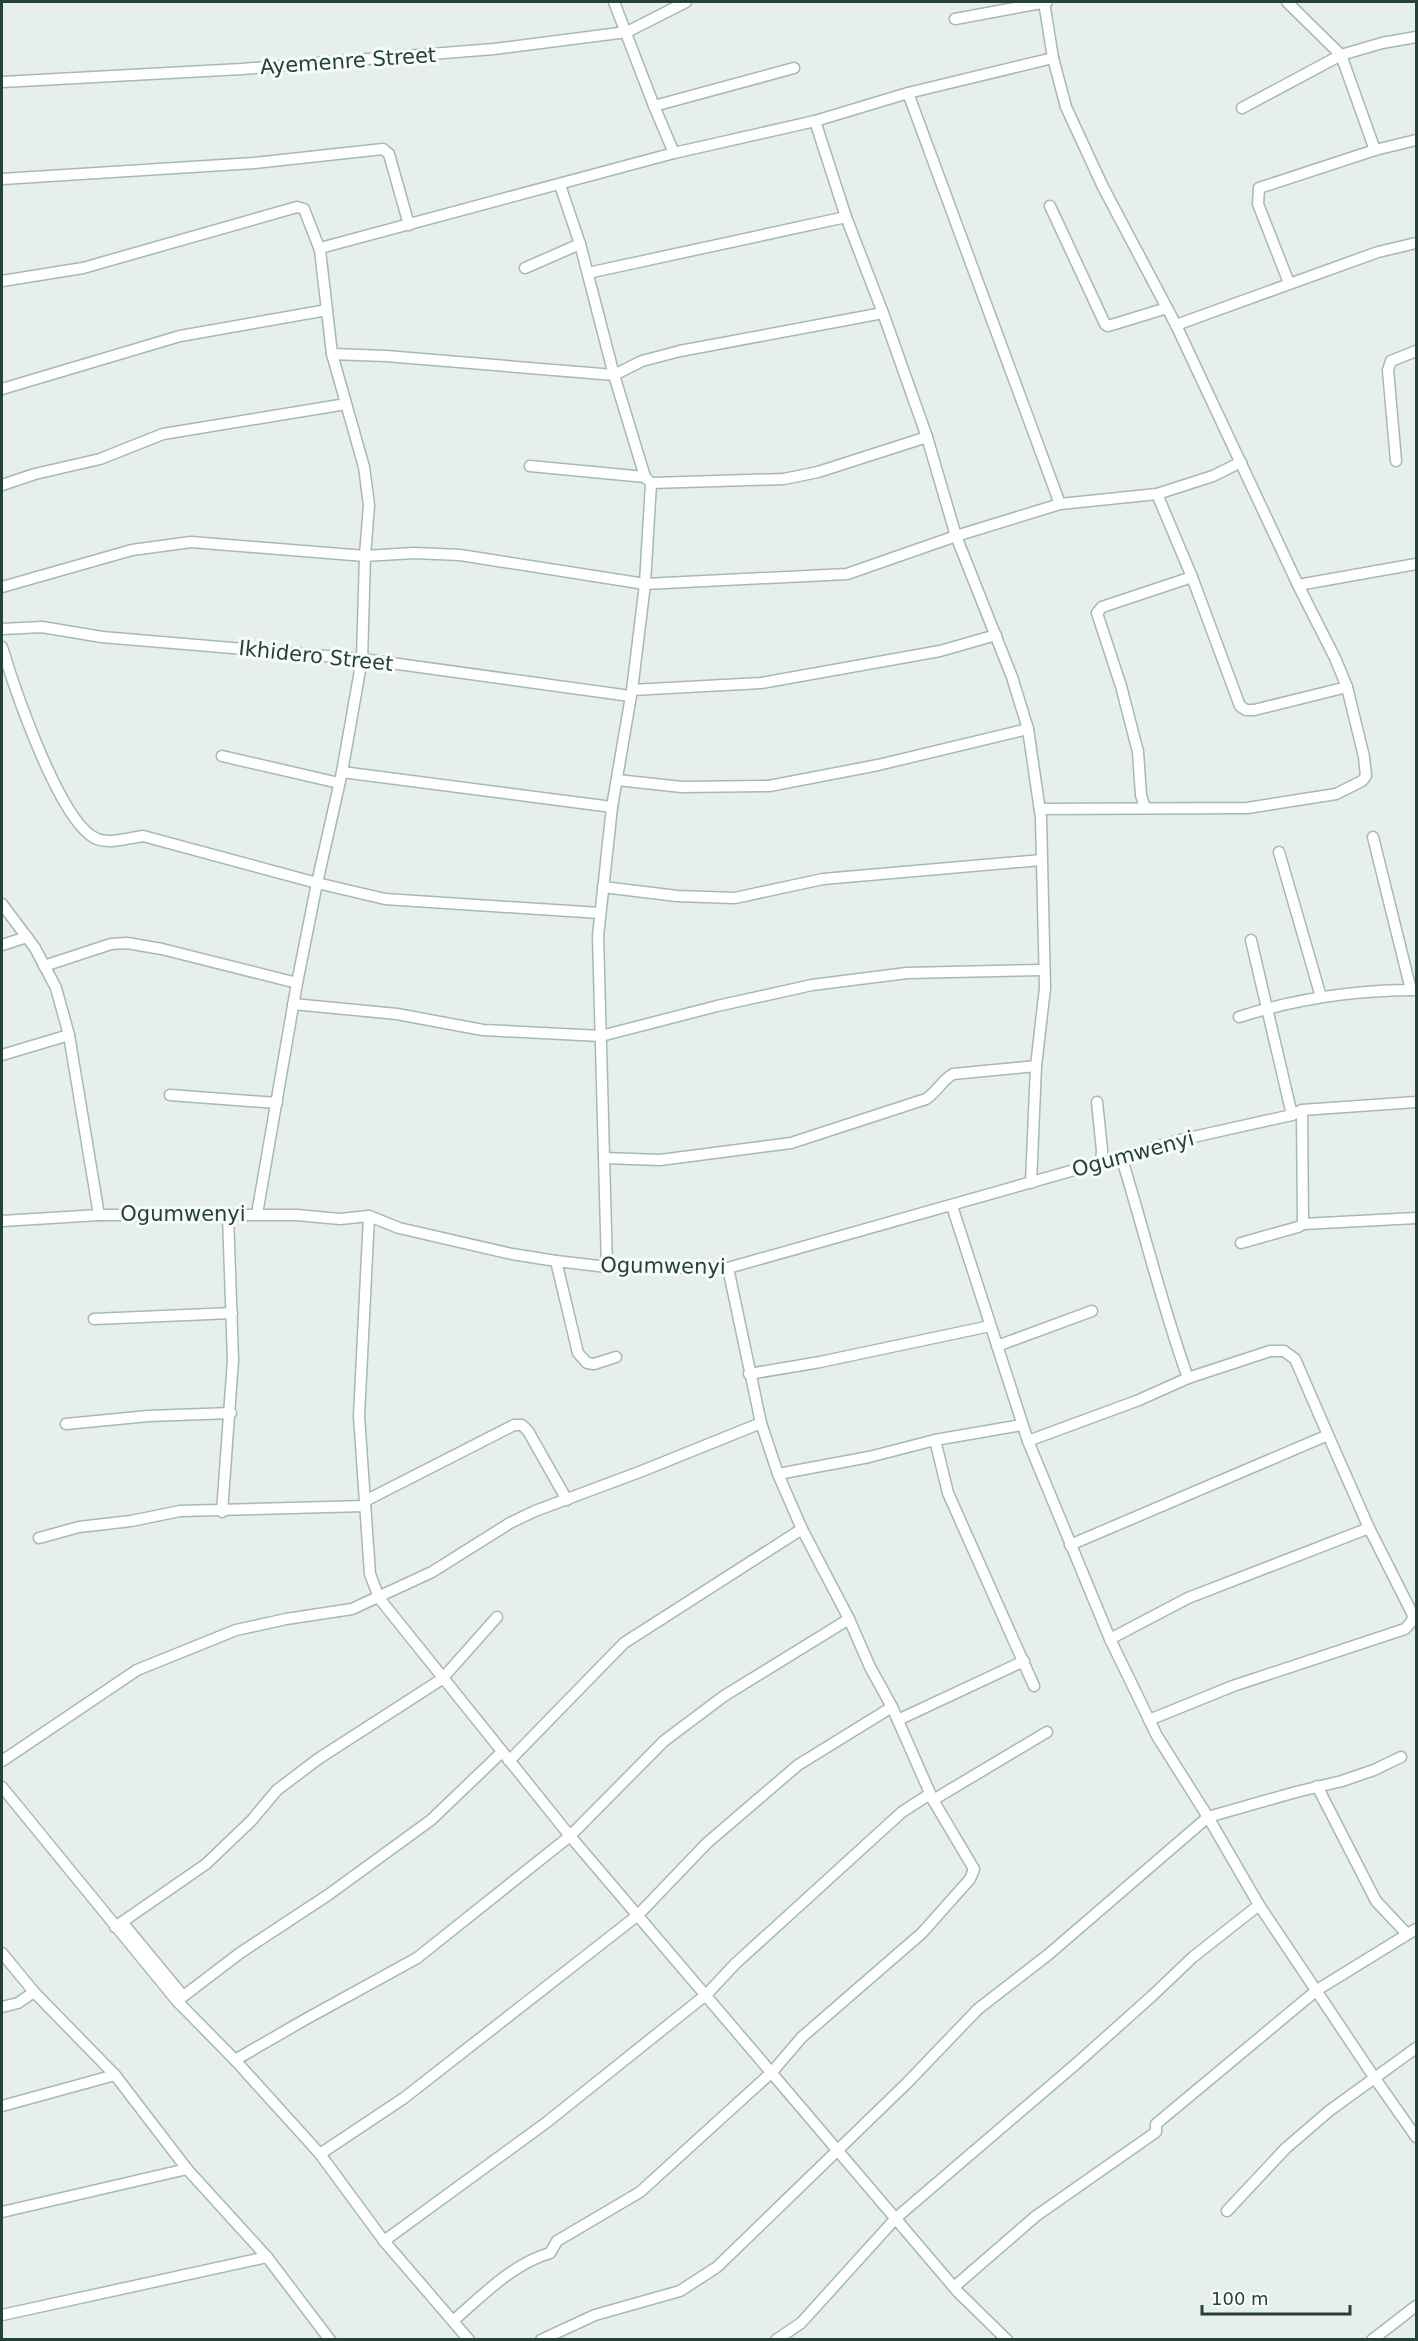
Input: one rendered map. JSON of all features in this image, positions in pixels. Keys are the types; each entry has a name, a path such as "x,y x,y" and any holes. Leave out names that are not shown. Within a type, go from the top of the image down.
{"street":[{"path":"614,2 674,153"},
{"name":"Ayemenre Street","path":"2,82 242,69 494,49 627,32 687,2"},
{"path":"955,19 1045,2 1053,58 1066,107 1102,187 1176,325 1298,585 1335,658 1347,687 1366,768 1366,776 1362,781 1336,794 1247,808 1040,809"},
{"path":"1287,2 1341,55 1375,150"},
{"path":"1242,108 1341,55 1382,43 1416,37"},
{"path":"320,250 324,247 674,153 815,121 908,93 1053,58"},
{"path":"654,106 794,68"},
{"path":"908,93 1060,504"},
{"path":"815,121 846,217 927,437 956,536 1012,677 1028,729 1040,809 1045,988 1036,1066 1031,1183"},
{"path":"1289,283 1258,204 1259,188 1375,150 1416,140"},
{"path":"2,179 254,163 383,149 389,154 409,225"},
{"path":"560,185 580,244 614,375 648,480 645,584 631,693 612,807 600,913 598,961 607,1267"},
{"path":"1050,206 1105,324 1108,326 1167,308"},
{"path":"2,281 83,268 297,207 304,208 320,250 332,354 364,467 369,505 362,659 341,778 297,982 257,1214"},
{"path":"588,273 846,217"},
{"path":"1176,325 1378,252 1416,243"},
{"path":"525,268 580,244"},
{"path":"2,389 180,336 327,310"},
{"path":"332,354 386,356 614,375 642,361 680,351 883,313"},
{"path":"1396,461 1388,370 1391,361 1416,351"},
{"path":"2,485 35,474 100,459 163,434 346,404"},
{"path":"530,466 648,480 784,479 818,472 927,437"},
{"path":"2,587 132,550 191,542 365,556 414,553 460,555 645,584 847,574 956,536 1060,504 1157,494 1213,476 1241,462"},
{"path":"1157,494 1192,577 1240,706 1254,710 1347,687"},
{"path":"1298,585 1416,564"},
{"path":"1145,808 1141,795 1138,752 1121,686 1097,613 1102,607 1192,577"},
{"name":"Ikhidero Street","path":"2,629 42,627 102,637 362,659 631,693 761,683 940,651 996,635"},
{"path":"2,647 20,705 65,807 91,836 99,840 143,836 385,899 600,913"},
{"path":"617,780 682,788 769,786 878,765 1028,729"},
{"path":"222,756 341,778 612,807"},
{"path":"1239,1017 1268,1008 1321,997 1414,990 1373,837"},
{"path":"1279,852 1321,997"},
{"path":"603,887 677,896 735,898 823,879 1042,860"},
{"path":"2,904 27,937 56,988 69,1035 99,1215"},
{"path":"2,945 27,937"},
{"path":"1251,940 1297,1113 1303,1224"},
{"path":"44,966 101,946 127,943 162,949 297,982"},
{"path":"293,1004 398,1014 483,1030 601,1036 717,1006 812,985 907,973 1044,970"},
{"path":"2,1055 69,1035"},
{"path":"604,1158 660,1160 791,1143 926,1099 937,1092 942,1080 953,1074 1036,1066"},
{"path":"170,1095 277,1102"},
{"path":"1096,1102 1102,1150 1101,1163"},
{"name":"Ogumwenyi","path":"2,1221 99,1215 257,1214 339,1219 369,1216 399,1228 512,1254 556,1261 607,1267 728,1268 1184,1139 1297,1113 1416,1102"},
{"path":"1122,1156 1150,1250 1170,1329 1188,1378"},
{"path":"952,1206 1028,1441 1110,1639 1156,1736 1208,1817 1258,1905 1416,2137"},
{"path":"222,1512 231,1413 233,1360 228,1215"},
{"path":"369,1216 359,1416 370,1574 379,1598 570,1836 707,1994 954,2287 1007,2340"},
{"path":"1240,1243 1303,1224 1416,1218"},
{"path":"556,1261 578,1353 587,1363 594,1364 616,1357"},
{"path":"453,2321 502,2278 532,2258 550,2253 558,2241 640,2192 772,2072 802,2037 922,1933 970,1879 974,1869 932,1797 892,1707 802,1529 778,1474 761,1423 749,1374 728,1268"},
{"path":"997,1346 1092,1311"},
{"path":"94,1320 232,1313"},
{"path":"749,1374 820,1362 990,1326"},
{"path":"1028,1441 1139,1400 1188,1378 1270,1351 1284,1351 1295,1359 1369,1528 1413,1615 1412,1622 1405,1629 1233,1686 1149,1720"},
{"path":"66,1424 148,1416 231,1413"},
{"path":"2,1761 137,1670 236,1630 286,1618 352,1610 432,1572 510,1523 535,1511 761,1423"},
{"path":"39,1538 80,1527 131,1521 180,1511 222,1512 365,1504 514,1425 522,1425 528,1431 567,1500"},
{"path":"778,1474 869,1457 935,1440 1022,1425"},
{"path":"1070,1545 1328,1436"},
{"path":"935,1440 948,1493 1034,1686"},
{"path":"1110,1639 1188,1598 1369,1528"},
{"path":"180,1999 240,1953 328,1895 431,1820 506,1756 624,1643 802,1529"},
{"path":"119,1924 206,1864 251,1821 277,1790 318,1759 442,1679 497,1617"},
{"path":"235,2060 417,1958 570,1836 664,1742 724,1696 849,1618"},
{"path":"898,1720 1024,1661"},
{"path":"320,2154 404,2098 639,1915 707,1842 798,1765 892,1707"},
{"path":"384,2241 547,2122 707,1994 735,1964 902,1812 1047,1732"},
{"path":"541,2340 596,2315 680,2291 717,2267 906,2083 978,2009 1049,1954 1208,1817 1352,1778 1401,1757"},
{"path":"954,2287 1036,2216 1156,2132 1156,2124 1317,1990 1412,1931 1376,1901 1317,1786"},
{"path":"2,1787 180,1999 320,2154 384,2241 469,2340"},
{"path":"776,2340 801,2323 896,2218 1085,2056 1193,1957 1258,1905"},
{"path":"2,1953 34,1992 115,2075 187,2169 267,2257 330,2340"},
{"path":"2,2007 18,2002 34,1992"},
{"path":"1227,2211 1285,2149 1329,2111 1416,2048"},
{"path":"2,2106 115,2075"},
{"path":"2,2212 187,2169"},
{"path":"2,2315 267,2257"},
{"path":"1372,2340 1416,2306"}]}
